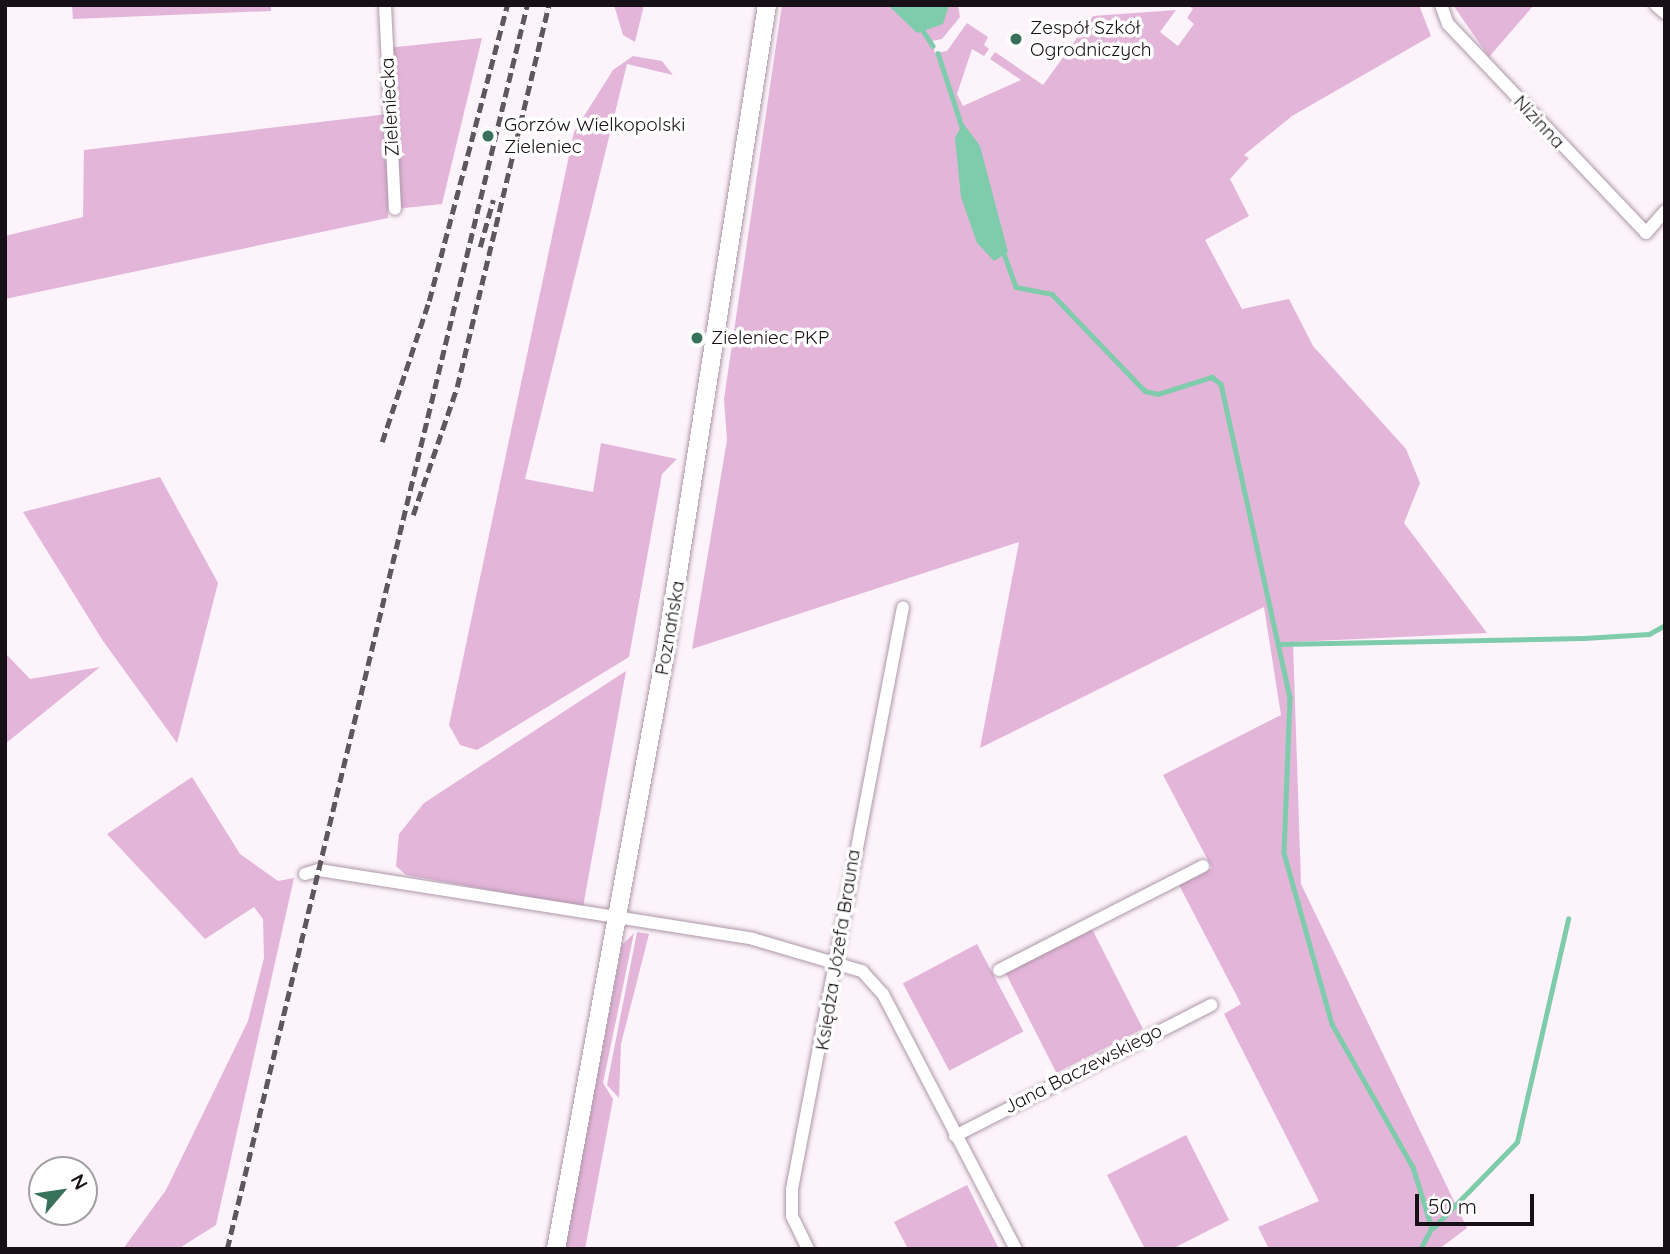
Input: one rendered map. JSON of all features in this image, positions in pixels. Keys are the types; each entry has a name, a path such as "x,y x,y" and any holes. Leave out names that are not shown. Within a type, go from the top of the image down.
{"main road":[{"name":"Poznańska","path":"556,1249 618,922 715,356 767,5"}],"street":[{"name":"Zieleniecka","path":"385,5 395,209"},
{"name":"Nizinna","path":"1441,5 1448,24 1646,233 1665,212"},
{"path":"1656,5 1665,13"},
{"name":"Księdza Józefa Brauna","path":"808,1249 792,1216 792,1189 826,1028 831,964 903,607"},
{"path":"999,970 1203,866"},
{"path":"305,874 319,870 618,922 753,939 862,971 883,994 1016,1249"},
{"name":"Jana Baczewskiego","path":"955,1136 1211,1005"}],"shaded area":[{"path":"72,5 271,5 271,11 73,19"},
{"path":"614,5 644,5 635,42 623,35"},
{"path":"782,5 958,5 960,17 942,39 932,41 935,53 947,51 967,23 988,37 984,45 989,49 984,56 972,49 957,94 963,106 1021,80 990,59 995,52 1043,85 1093,16 1176,10 1160,32 1178,46 1194,24 1187,18 1193,9 1188,5 1419,5 1431,36 1292,116 1244,155 1249,158 1230,179 1249,216 1205,240 1242,309 1289,299 1313,346 1406,449 1420,483 1404,523 1487,633 1293,642 1301,884 1467,1228 1439,1249 1269,1249 1258,1227 1319,1201 1224,1014 1241,1004 1179,885 1212,868 1163,775 1281,715 1264,607 980,748 1019,542 692,649 727,440 724,399"},
{"path":"888,5 949,5 943,24 917,33"},
{"path":"1453,5 1534,5 1489,57"},
{"path":"482,38 442,204 395,209 387,48"},
{"path":"633,56 662,61 673,75 627,64 525,479 593,492 601,443 677,459 662,474 629,657 477,750 460,745 449,725 574,132 613,70"},
{"path":"388,114 388,218 5,299 5,236 83,217 84,150"},
{"path":"963,123 980,146 1008,252 994,261 977,243 961,197 955,138"},
{"path":"160,477 218,583 177,743 103,641 23,512"},
{"path":"5,653 30,679 100,667 5,744"},
{"path":"626,671 583,907 406,875 396,866 399,834 424,803"},
{"path":"192,777 240,854 278,881 294,878 216,1225 178,1249 123,1249 166,1190 248,1021 264,958 263,919 254,907 205,939 107,834"},
{"path":"1092,929 1143,1029 1056,1073 1006,973"},
{"path":"637,932 649,934 621,1044 619,1098 607,1085"},
{"path":"634,933 603,1083 613,1099 585,1249 565,1249 622,945"},
{"path":"977,944 1023,1031 949,1071 903,983"},
{"path":"1186,1135 1229,1220 1172,1249 1145,1249 1107,1175"},
{"path":"967,1185 999,1249 908,1249 894,1222"}],"waterway":[{"path":"922,29 933,46"},
{"path":"938,53 963,130"},
{"path":"1003,251 1016,287 1052,294 1145,391 1158,394 1212,377 1221,384 1290,697 1284,853 1332,1024 1413,1167 1432,1228 1421,1249"},
{"path":"1278,644 1584,638 1649,634 1665,625"},
{"path":"1433,1228 1517,1142 1568,919"}],"railway":[{"path":"382,442 429,301 507,5"},
{"path":"227,1249 527,5"},
{"path":"413,515 457,387 549,5"},
{"path":"480,247 493,200"}],"place":[{"name":"Zespół Szkół Ogrodniczych","path":"1016,39"},
{"name":"Gorzów Wielkopolski Zieleniec","path":"488,136"},
{"name":"Zieleniec PKP","path":"697,338"}]}
